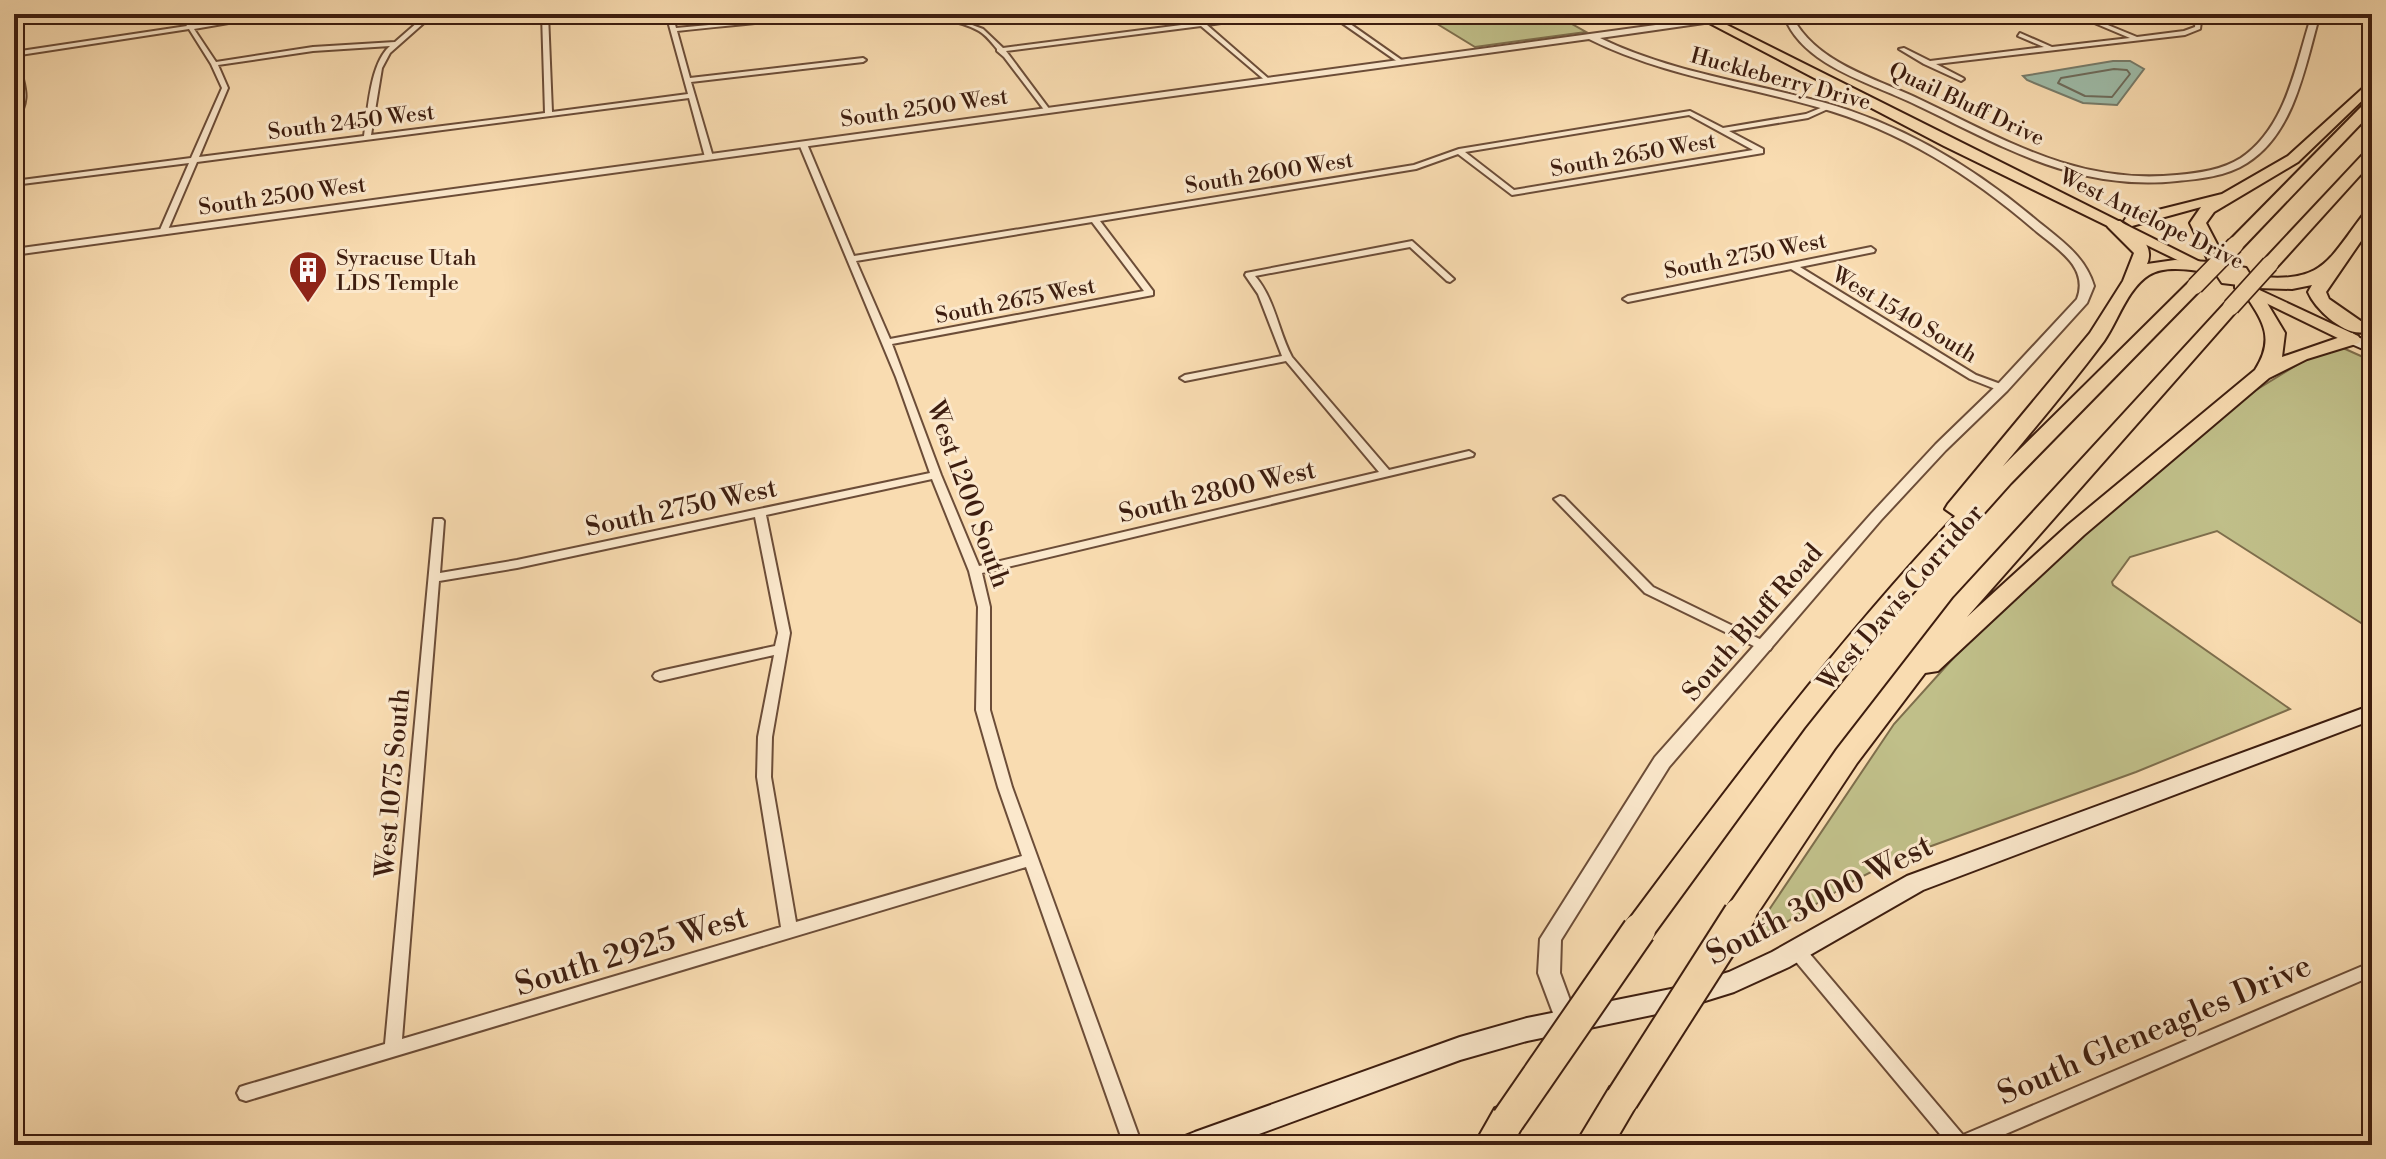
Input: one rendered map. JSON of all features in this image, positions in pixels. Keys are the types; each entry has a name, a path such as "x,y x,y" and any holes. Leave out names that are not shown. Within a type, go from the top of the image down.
{"highway":[{"path":"1893,694 1937,659 2076,530 2262,374 2275,357 2278,341 2273,325 2229,277 2200,233 2200,218 2208,209 2293,159 2372,84"},
{"name":"West Davis Corridor","path":"1500,1132 1639,930 1821,685 1935,551 2229,277 2235,245 2372,104"},
{"name":"West Davis Corridor","path":"1593,1145 1787,842 1893,694 1963,604 2372,153"},
{"path":"2132,221 2194,206 2246,187"},
{"path":"2360,334 2319,299 2317,292 2328,272 2372,214"},
{"path":"2114,224 2139,245 2143,253 2132,274 2132,281"},
{"path":"1843,661 1862,622 2061,383 2112,317 2132,281 2141,273 2156,267 2229,277 2308,282 2328,272"},
{"path":"2262,374 2300,355 2360,334"}],"main road":[{"name":"West Antelope Drive","path":"1702,16 1948,143 2114,224 2360,334 2372,349"},
{"name":"West Antelope Drive","path":"1915,124 1967,142 2132,221 2229,277"},
{"name":"South 3000 West","path":"1195,1145 1472,1044 1636,1010 1704,992 1798,952 1881,900 1950,868 2372,712"}],"street":[{"path":"14,16 30,14"},
{"path":"163,232 225,88 214,64 182,14"},
{"path":"14,119 24,92 16,54 278,14"},
{"path":"367,137 379,68 394,44 431,14"},
{"path":"545,14 549,114"},
{"path":"669,14 709,157"},
{"path":"1190,14 1267,80"},
{"path":"999,50 1282,14"},
{"path":"1332,14 1400,61"},
{"name":"South 2500 West","path":"14,252 1267,80 1702,16 1840,14"},
{"path":"2076,14 2137,38"},
{"path":"1926,63 2194,31 2198,28 2199,14"},
{"name":"Quail Bluff Drive","path":"1788,16 1798,36 1836,62 2057,166 2102,177 2149,181 2218,170 2245,161 2285,116 2316,14"},
{"path":"673,30 790,17 944,16 979,28 1047,110"},
{"name":"Huckleberry Drive","path":"1588,35 1646,62 1828,107 1889,131 1992,188 2077,262 2087,280 2088,291 2083,300"},
{"path":"2020,35 2052,48"},
{"path":"214,64 313,49 394,44"},
{"path":"1902,49 1961,79"},
{"path":"688,80 863,60"},
{"name":"South 2450 West","path":"14,183 692,96"},
{"path":"1722,130 1808,116 1828,107"},
{"name":"South 2600 West","path":"850,259 1416,167 1459,151 1690,113 1722,130"},
{"name":"South 2650 West","path":"1459,151 1512,193 1760,151 1722,130"},
{"name":"West 1200 South","path":"803,144 887,342 975,571 984,607 983,710 1005,787 1133,1145"},
{"name":"South 2675 West","path":"887,342 1150,293 1094,219"},
{"path":"1386,473 1288,358 1278,343 1261,287 1249,275 1412,244 1450,279"},
{"name":"South 2750 West","path":"1628,299 1871,250"},
{"name":"West 1540 South","path":"1792,266 1961,370 2002,388"},
{"name":"South Bluff Road","path":"1567,1022 1547,961 1557,929 1662,762 1766,647 1876,517 2083,300"},
{"path":"1185,378 1288,358"},
{"name":"South 2800 West","path":"975,571 1469,454"},
{"name":"South 2750 West","path":"433,578 517,564 936,475"},
{"path":"1560,499 1649,590 1766,647"},
{"path":"760,513 784,633 765,737 764,777 790,931"},
{"name":"West 1075 South","path":"393,1050 438,521"},
{"path":"660,676 782,649"},
{"name":"South 2925 West","path":"246,1093 1031,859"},
{"path":"1798,952 1960,1145"},
{"name":"South Gleneagles Drive","path":"1960,1145 2372,969"}],"shaded area":[{"path":"1421,14 1554,14 1586,32 1475,47"},
{"path":"2343,348 2372,361 2372,630 2217,531 2130,557 2112,582 2113,585 2290,709 2136,772 1901,857 1748,941 1894,724 1957,654 2064,552 2248,395 2305,360"}],"water":[{"path":"2130,61 2144,69 2117,105 2083,103 2023,76"}],"place":[{"name":"Syracuse Utah LDS Temple","path":"308,304"}]}
